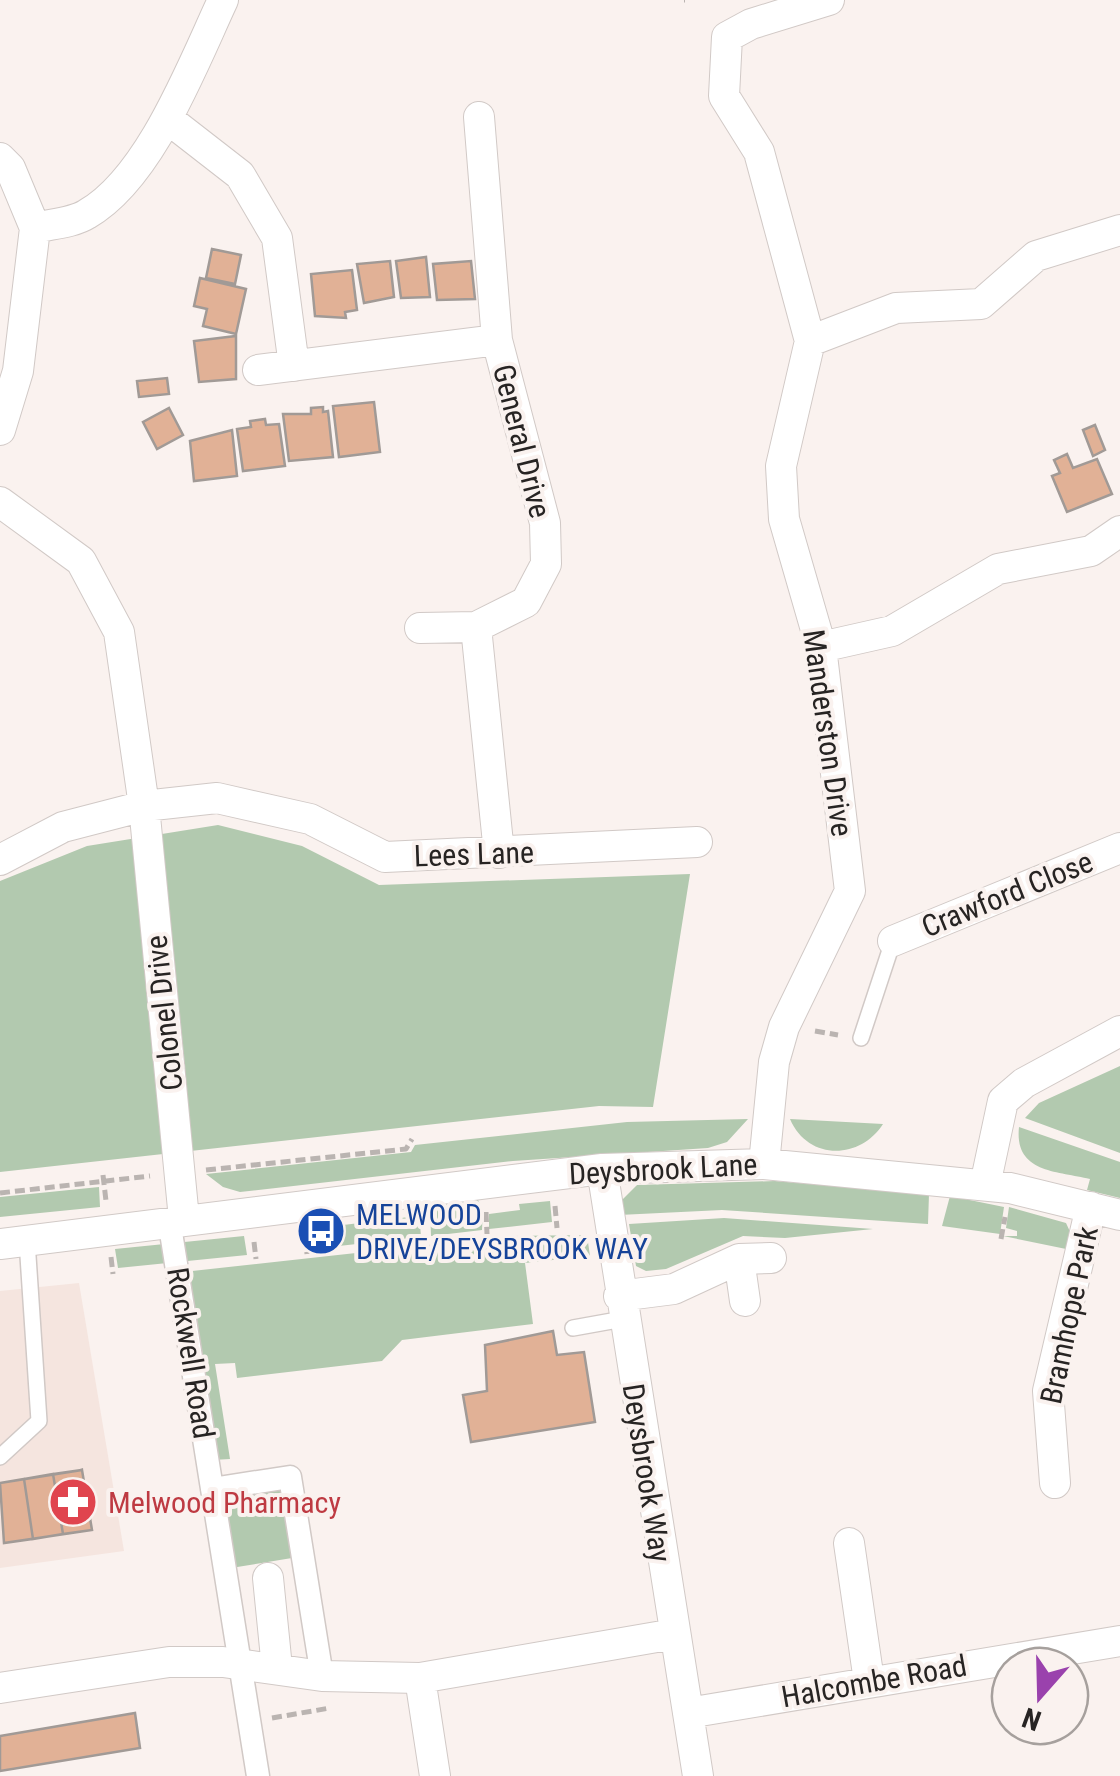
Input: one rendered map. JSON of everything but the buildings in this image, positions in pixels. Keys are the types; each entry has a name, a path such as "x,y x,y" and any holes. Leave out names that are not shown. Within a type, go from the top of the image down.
{"street":[{"path":"34,228 86,215 123,181 168,120 222,0"},
{"name":"Manderston Drive","path":"764,1164 774,1062 784,1027 850,891 821,647 784,518 781,466 810,341 759,152 724,96 727,37 751,24 829,0"},
{"name":"General Drive","path":"420,628 476,627 526,602 546,564 545,523 497,340 479,117"},
{"path":"168,120 240,175 277,238 294,366"},
{"path":"0,158 10,168 34,228 18,371 0,430"},
{"path":"810,341 896,308 981,304 1036,256 1120,230"},
{"name":"General Drive","path":"258,370 497,340"},
{"name":"Colonel Drive","path":"0,502 26,516 81,561 119,632 144,806 177,1220"},
{"path":"821,647 892,630 998,569 1091,551 1120,531"},
{"path":"476,627 500,853"},
{"name":"Lees Lane","path":"144,806 216,798 310,818 385,857 697,842"},
{"path":"0,860 63,827 144,806"},
{"name":"Crawford Close","path":"893,941 1120,848"},
{"path":"985,1185 1003,1100 1024,1082 1120,1031"},
{"name":"Deysbrook Lane","path":"13,1242 602,1169 764,1164 985,1185 1105,1211"},
{"name":"Deysbrook Way","path":"602,1169 698,1776"},
{"name":"Bramhope Park","path":"1055,1483 1048,1391 1105,1211"},
{"name":"Rockwell Road","path":"177,1220 212,1489 258,1776"},
{"path":"621,1308 739,1259 771,1258"},
{"path":"739,1259 745,1300"},
{"path":"212,1489 290,1478 322,1676"},
{"path":"849,1543 869,1681"},
{"path":"268,1578 277,1668"},
{"path":"0,1688 169,1662 240,1664 322,1676 420,1678 674,1634"},
{"name":"Halcombe Road","path":"688,1713 1120,1641"},
{"path":"420,1678 435,1776"}],"lane":[{"path":"861,1038 893,941"},
{"path":"0,1457 39,1421 13,1242"},
{"path":"573,1328 621,1308"}],"path":[{"path":"784,1027 861,1038"},
{"path":"305,1232 306,1254"},
{"path":"249,1722 346,1705"}],"shaded area":[{"path":"79,1283 124,1551 0,1568 0,1291"}],"green space":[{"path":"218,825 302,846 379,885 690,874 653,1107 599,1106 0,1172 0,881 87,846"},
{"path":"1120,1066 1120,1153 1025,1118 1039,1103"},
{"path":"748,1119 727,1142 708,1148 513,1161 240,1192 223,1187 206,1174 411,1152 415,1145 627,1122"},
{"path":"790,1119 883,1124 861,1144 835,1151 809,1143"},
{"path":"1019,1127 1120,1162 1120,1198 1087,1190 1090,1179 1031,1162 1019,1142"},
{"path":"775,1181 929,1194 928,1224 722,1210 619,1215 618,1204 637,1185"},
{"path":"99,1187 100,1207 0,1217 0,1197"},
{"path":"950,1196 1004,1207 1000,1234 942,1226"},
{"path":"478,1200 483,1209 482,1230 431,1236 430,1206"},
{"path":"550,1201 552,1222 489,1229 489,1214 520,1210 519,1204"},
{"path":"409,1207 419,1212 421,1237 311,1249 310,1240 335,1237 335,1226 409,1217"},
{"path":"1009,1207 1066,1223 1072,1236 1071,1250 1003,1236 1017,1236 1017,1231 1006,1228"},
{"path":"724,1218 873,1229 785,1238 743,1236 666,1269 646,1271 636,1266 629,1224"},
{"path":"587,1235 590,1256 525,1263 533,1324 402,1340 382,1361 237,1378 235,1363 215,1364 230,1459 213,1460 183,1272 511,1236"},
{"path":"244,1236 247,1255 118,1268 115,1249"},
{"path":"283,1482 298,1557 231,1568 217,1493"}],"place":[{"name":"MELWOOD DRIVE/DEYSBROOK WAY","path":"321,1231"},
{"name":"Melwood Pharmacy","path":"73,1502"}]}
